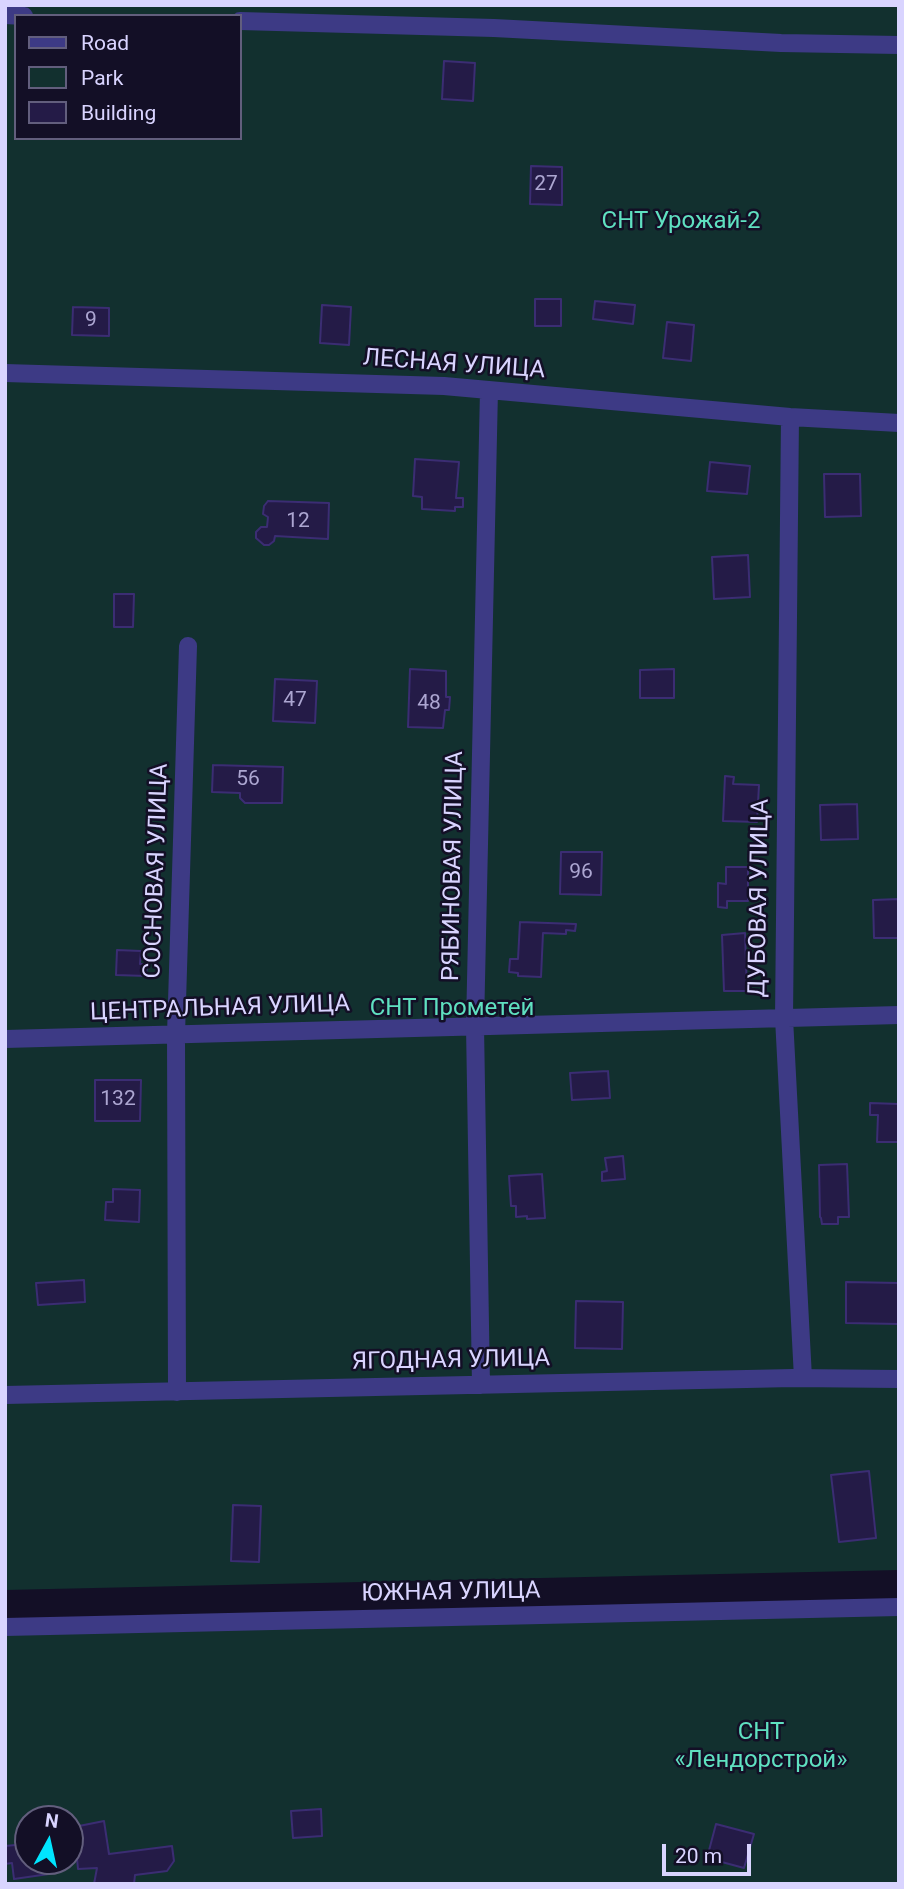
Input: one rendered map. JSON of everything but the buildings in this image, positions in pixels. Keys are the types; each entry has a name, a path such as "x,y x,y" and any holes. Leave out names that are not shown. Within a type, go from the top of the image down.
{"street":[{"path":"242,21 494,28 781,43 899,45"},
{"name":"ЛЕСНАЯ УЛИЦА","path":"5,373 444,386 790,417 899,423"},
{"name":"РЯБИНОВАЯ УЛИЦА","path":"481,1385 475,1027 489,390"},
{"name":"ДУБОВАЯ УЛИЦА","path":"790,417 783,1018 803,1378"},
{"name":"СОСНОВАЯ УЛИЦА","path":"177,1392 176,1034 188,646"},
{"name":"ЦЕНТРАЛЬНАЯ УЛИЦА","path":"5,1039 899,1015"},
{"name":"ЯГОДНАЯ УЛИЦА","path":"5,1395 803,1378 899,1379"},
{"name":"ЮЖНАЯ УЛИЦА","path":"5,1627 899,1607"}],"green space":[{"name":"СНТ Прометей","path":"5,5 899,5 899,1570 5,1590"},
{"name":"СНТ «Лендорстрой»","path":"899,1607 899,1884 5,1884 5,1627"}],"park label":[{"name":"СНТ Урожай-2","path":"681,222"}]}
